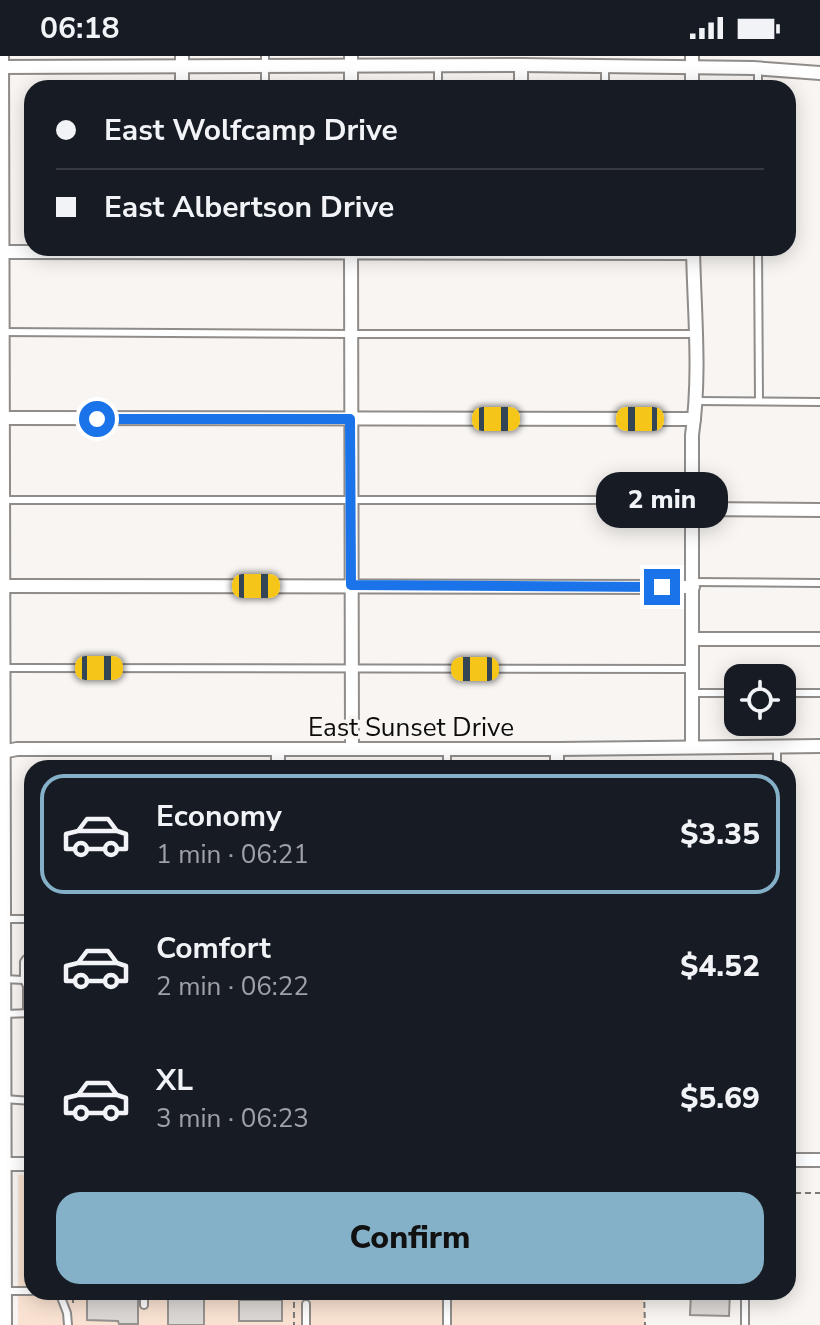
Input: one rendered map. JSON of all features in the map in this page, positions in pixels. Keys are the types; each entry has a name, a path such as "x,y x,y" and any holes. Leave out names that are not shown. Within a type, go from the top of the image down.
{"street":[{"path":"4,1325 1,63 351,61 438,66 469,61 521,65 548,61 605,66 620,61 692,61 820,73"},
{"path":"521,65 521,80"},
{"path":"1,242 24,243"},
{"path":"351,256 352,749"},
{"path":"692,747 692,435 697,334 693,256"},
{"path":"1,411 350,419 694,419"},
{"path":"692,504 820,510"},
{"path":"1,586 693,585"},
{"path":"693,639 820,639"},
{"name":"East Sunset Drive","path":"1,752 17,749 820,746"},
{"path":"278,749 278,760"},
{"path":"557,749 557,760"},
{"path":"796,1160 820,1160"},
{"path":"2,1173 24,1166"}],"lane":[{"path":"438,66 438,80"},
{"path":"605,66 605,80"},
{"path":"758,68 758,80"},
{"path":"758,256 759,401"},
{"path":"1,326 351,334 697,334"},
{"path":"696,401 820,402"},
{"path":"1,496 692,504"},
{"path":"693,585 820,583"},
{"path":"2,668 693,669"},
{"path":"693,693 724,693"},
{"path":"796,693 820,693"},
{"path":"777,747 777,760"},
{"path":"447,749 447,760"},
{"path":"2,923 24,920"},
{"path":"3,979 24,980 24,962"},
{"path":"2,1014 24,1013"},
{"path":"2,1099 24,1100"},
{"path":"4,1291 24,1291"},
{"path":"62,1300 68,1325"},
{"path":"144,1300 144,1305"},
{"path":"447,1300 447,1325"},
{"path":"745,1300 745,1325"},
{"path":"306,1304 306,1325"}],"path":[{"path":"796,1193 820,1193"},
{"path":"294,1300 294,1325"},
{"path":"644,1300 645,1325"}],"shaded area":[{"path":"18,1175 24,1175 24,1300 644,1300 645,1325 18,1325"}],"building":[{"path":"87,1300 138,1300 138,1324 87,1320"},
{"path":"168,1300 204,1300 204,1325 168,1325"},
{"path":"239,1300 282,1300 282,1321 239,1321"},
{"path":"691,1300 730,1300 729,1316 690,1315"}],"route":[{"path":"97,419 350,419 351,585 662,587"}]}
